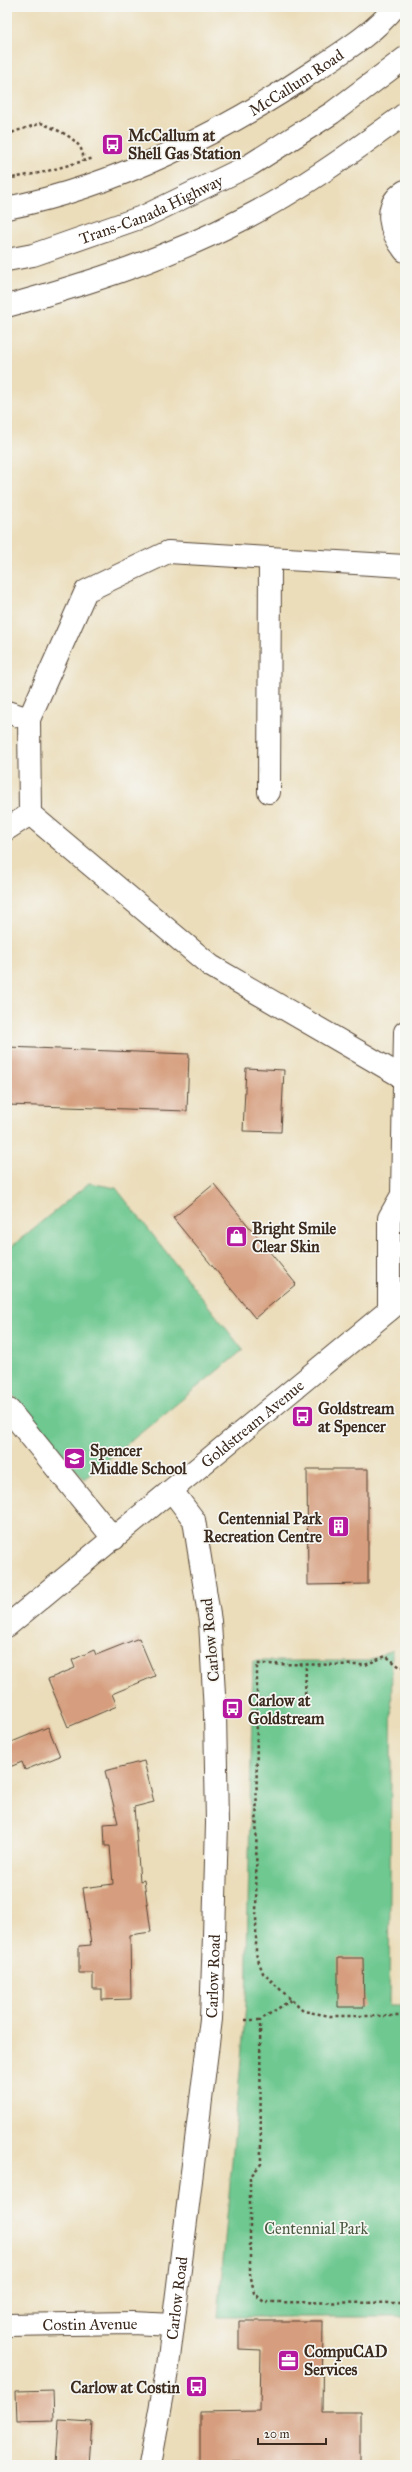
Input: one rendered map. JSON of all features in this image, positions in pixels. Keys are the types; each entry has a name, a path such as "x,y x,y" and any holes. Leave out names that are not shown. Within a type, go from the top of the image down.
{"main road":[{"name":"McCallum Road","path":"7,208 37,202 127,170 196,141 274,99 345,51 395,7"},
{"name":"Trans-Canada Highway","path":"7,260 33,254 145,216 250,165 332,113 405,58"},
{"path":"7,306 95,282 174,252 246,218 332,166 405,114"},
{"path":"405,191 394,201 389,214 398,243 405,251"},
{"path":"404,1078 211,966 30,814 29,719 86,591 168,552 405,566"},
{"path":"269,792 270,559"},
{"path":"7,712 29,719"},
{"path":"7,828 30,814"},
{"path":"397,1304 390,1218 404,1200 405,1032"},
{"name":"Goldstream Avenue","path":"7,1626 397,1304"},
{"path":"7,1411 9,1410 114,1539"},
{"name":"Carlow Road","path":"150,2465 173,2325 211,2019 217,1823 215,1713 208,1606 194,1520 172,1491"},
{"name":"Costin Avenue","path":"7,2325 132,2323 173,2325"}],"path":[{"path":"7,136 16,130 28,129 41,123 77,142 83,154 83,161"},
{"path":"7,179 44,172 98,157"},
{"path":"405,1667 400,1667 386,1656 366,1665 256,1664 256,1954 263,1974 303,2011 330,2016 405,2016"},
{"path":"305,1700 306,1664"},
{"path":"245,2020 260,2020 291,2000"},
{"path":"260,2020 261,2164 250,2177 250,2274 254,2293 264,2302 405,2303"}],"green space":[{"name":"Spencer Middle School","path":"89,1183 116,1188 243,1350 84,1479 7,1388 7,1250"},
{"name":"Centennial Park","path":"392,1649 389,2006 405,2006 405,2317 218,2317 246,2004 253,1661 369,1661"}],"building":[{"path":"7,1047 189,1054 187,1111 7,1105"},
{"path":"246,1068 284,1070 281,1132 243,1131"},
{"path":"214,1184 296,1284 255,1318 173,1218"},
{"name":"Centennial Park Recreation Centre","path":"307,1469 368,1469 368,1584 308,1585"},
{"path":"139,1638 155,1676 112,1694 117,1706 68,1727 48,1679 75,1668 72,1660 94,1650 96,1655"},
{"path":"48,1727 60,1756 25,1770 22,1762 7,1768 7,1744"},
{"path":"144,1761 154,1802 134,1807 140,1881 144,1880 151,1932 130,1935 131,1999 102,2000 102,1989 93,1989 93,1973 79,1973 79,1946 91,1945 83,1888 113,1884 110,1846 105,1846 104,1824 118,1823 105,1771"},
{"path":"338,1958 363,1958 364,2007 338,2007"},
{"path":"239,2321 323,2321 322,2412 360,2412 360,2463 200,2463 200,2412 260,2411 261,2350 239,2349"},
{"path":"53,2390 54,2421 17,2422 16,2391"},
{"path":"59,2420 92,2422 89,2465 56,2465"}],"place":[{"name":"McCallum at Shell Gas Station","path":"112,144"},
{"name":"Bright Smile Clear Skin","path":"237,1237"},
{"name":"Goldstream at Spencer","path":"302,1417"},
{"name":"Spencer Middle School","path":"75,1459"},
{"name":"Centennial Park Recreation Centre","path":"338,1527"},
{"name":"Carlow at Goldstream","path":"233,1709"},
{"name":"CompuCAD Services","path":"288,2360"},
{"name":"Carlow at Costin","path":"196,2387"}]}
